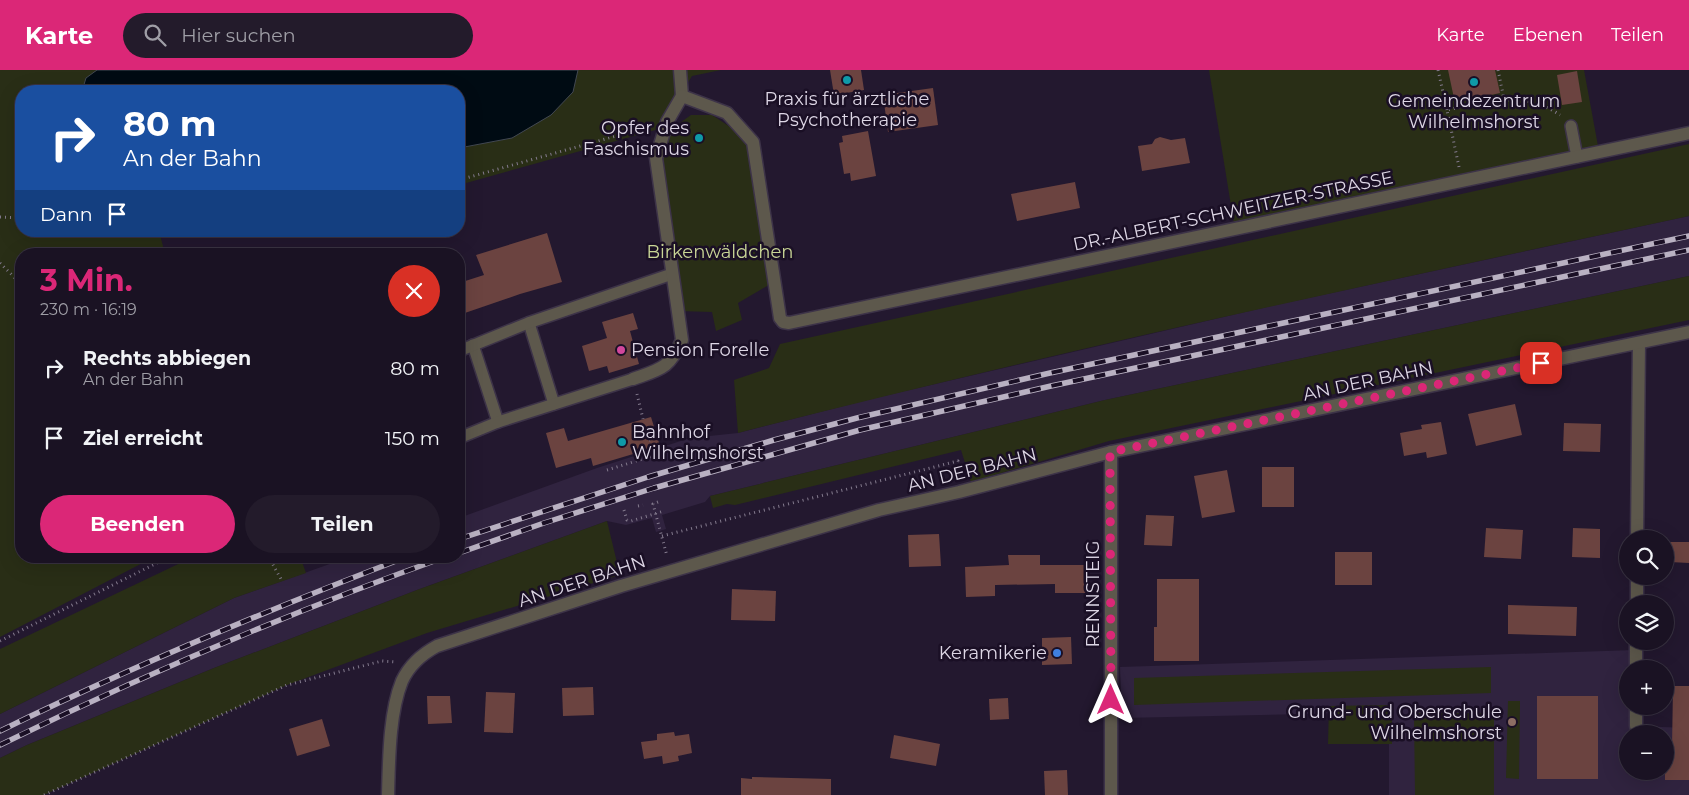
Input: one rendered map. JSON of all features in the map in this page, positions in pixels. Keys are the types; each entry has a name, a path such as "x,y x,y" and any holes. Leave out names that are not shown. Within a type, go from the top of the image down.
{"street":[{"path":"633,379 663,368 675,357 682,340 656,158 667,122 682,96 681,74"},
{"name":"DR.-ALBERT-SCHWEITZER-STRASSE","path":"682,96 727,113 753,142 779,312 783,322 799,321 1689,133"},
{"name":"AN DER BAHN","path":"388,795 388,764 395,704 402,680 414,663 428,651 446,643 621,586 879,510 966,490 1110,452 1689,332"},
{"path":"1637,530 1639,343"},
{"name":"RENNSTEIG","path":"1110,452 1111,795"}],"lane":[{"path":"1571,126 1577,157"},
{"path":"465,348 529,323 672,274"},
{"path":"529,323 554,404"},
{"path":"473,345 498,422"},
{"path":"465,436 498,422 633,379"}],"path":[{"path":"1438,70 1462,181"},
{"path":"1498,70 1504,99"},
{"path":"1447,110 1504,99 1519,100 1542,106 1566,118 1571,126"},
{"path":"465,178 667,122"},
{"path":"0,216 15,217"},
{"path":"0,263 15,278"},
{"path":"633,379 643,419"},
{"path":"649,440 672,433"},
{"path":"607,470 659,454"},
{"path":"658,502 653,504 662,536 958,461 966,490"},
{"path":"638,506 643,505"},
{"path":"624,510 627,520 632,521 664,511"},
{"path":"0,641 157,563"},
{"path":"272,563 281,579"},
{"path":"44,795 287,684 382,661"}],"shaded area":[{"path":"97,70 578,70 573,92 551,115 512,138 465,147 465,85 84,85 86,78"},
{"path":"1689,216 1689,276 1105,400 710,496 705,502 662,515 666,529 656,532 652,518 626,525 607,521 417,590 214,668 27,745 0,758 0,714 234,598 332,563 465,563 465,516 597,468 690,438 738,433 875,398 1271,306"},
{"name":"Grund- und Oberschule Wilhelmshorst","path":"1634,650 1634,660 1619,660 1619,715 1635,715 1636,725 1619,725 1619,780 1674,780 1674,727 1689,728 1689,795 1389,795 1389,712 1122,718 1120,667"}],"green space":[{"path":"0,70 721,70 692,76 659,129 465,183 465,85 15,85 15,237 161,237 163,248 15,248 15,563 143,563 0,637"},
{"path":"1209,70 1584,70 1598,146 1234,224"},
{"name":"Birkenwäldchen","path":"691,115 712,115 753,142 774,282 738,303 742,320 716,331 712,312 678,311 662,160 670,130"},
{"path":"1689,144 1689,216 1331,293 1093,347 975,374 738,433 734,380 769,368 780,344"},
{"path":"1689,276 1689,320 1109,441 971,482 961,450 735,505 727,504 713,508 710,496 1105,400"},
{"path":"607,521 620,575 427,633 287,685 44,795 0,795 0,758 27,745 214,668 417,590"},
{"path":"180,563 302,563 306,573 234,598 0,714 0,649"},
{"path":"1491,667 1491,693 1134,705 1134,678"},
{"path":"1508,701 1520,701 1519,779 1506,778"},
{"path":"1392,705 1392,744 1328,744 1329,706"},
{"path":"1414,713 1494,713 1494,795 1415,795"}],"building":[{"name":"Praxis für ärztliche Psychotherapie","path":"830,70 861,70 864,90 834,95"},
{"name":"Gemeindezentrum Wilhelmshorst","path":"1448,70 1495,70 1500,93 1455,103"},
{"path":"1577,71 1582,102 1562,105 1557,75"},
{"path":"933,88 938,125 888,132 883,95"},
{"path":"868,131 876,176 851,181 850,173 844,174 839,143 843,142 842,136"},
{"path":"1160,137 1171,140 1185,138 1190,163 1142,171 1138,146 1152,144 1155,139"},
{"path":"1075,182 1080,208 1017,221 1011,194"},
{"path":"547,233 562,282 465,313 465,281 484,275 476,255"},
{"path":"633,313 638,329 630,331 639,364 609,373 607,366 589,371 582,346 607,338 602,322"},
{"path":"1515,404 1522,435 1476,446 1468,414"},
{"name":"Bahnhof Wilhelmshorst","path":"651,417 660,446 593,466 591,458 556,468 546,433 564,428 568,441"},
{"path":"1441,422 1447,454 1427,458 1426,452 1404,456 1400,433 1422,429 1421,425"},
{"path":"1564,423 1601,424 1600,452 1563,451"},
{"path":"1262,467 1294,467 1294,507 1262,507"},
{"path":"1227,470 1235,512 1202,518 1194,476"},
{"path":"1146,515 1174,516 1172,546 1144,545"},
{"path":"1486,528 1523,530 1521,559 1484,557"},
{"path":"1573,528 1600,529 1600,558 1572,557"},
{"path":"939,534 941,566 909,567 908,535"},
{"path":"1674,542 1689,542 1689,563 1674,562"},
{"path":"1335,552 1372,552 1372,585 1335,585"},
{"path":"1008,555 1040,555 1040,565 1087,565 1087,593 1055,593 1055,584 995,585 995,596 966,597 965,567 1009,565"},
{"path":"1157,579 1199,579 1199,661 1154,661 1154,627 1157,627"},
{"path":"732,589 776,591 775,621 731,620"},
{"path":"1508,605 1577,607 1576,636 1508,634"},
{"path":"1071,637 1072,664 1042,665 1042,638"},
{"path":"1674,686 1689,686 1689,780 1674,780 1674,725 1672,725"},
{"path":"593,687 594,715 563,716 562,688"},
{"path":"486,692 515,693 513,733 484,732"},
{"path":"427,696 450,696 452,723 428,724"},
{"path":"1537,696 1598,696 1598,779 1537,779"},
{"path":"1008,698 1009,719 990,720 989,699"},
{"path":"322,719 330,746 297,756 289,729"},
{"path":"674,732 675,736 689,734 692,753 678,756 679,761 663,764 662,756 644,759 641,742 657,740 657,734"},
{"path":"894,735 940,744 936,766 890,758"},
{"path":"1067,770 1068,795 1045,795 1044,771"},
{"path":"752,777 831,779 831,795 741,795 741,778 752,779"}],"railway":[{"path":"465,537 648,477 857,418 1050,373 1689,236"},
{"path":"465,551 544,523 654,488 860,430 1051,386 1689,250"},
{"path":"0,731 202,639 391,563"},
{"path":"0,745 110,693 221,644 334,598 429,563"}],"place":[{"name":"Praxis für ärztliche Psychotherapie","path":"847,80"},
{"name":"Gemeindezentrum Wilhelmshorst","path":"1474,82"},
{"name":"Opfer des Faschismus","path":"699,138"},
{"name":"Pension Forelle","path":"621,350"},
{"name":"Bahnhof Wilhelmshorst","path":"622,442"},
{"name":"Keramikerie","path":"1057,653"},
{"name":"Grund- und Oberschule Wilhelmshorst","path":"1512,722"}],"route":[{"path":"1111,700 1110,452 1541,363"}]}
